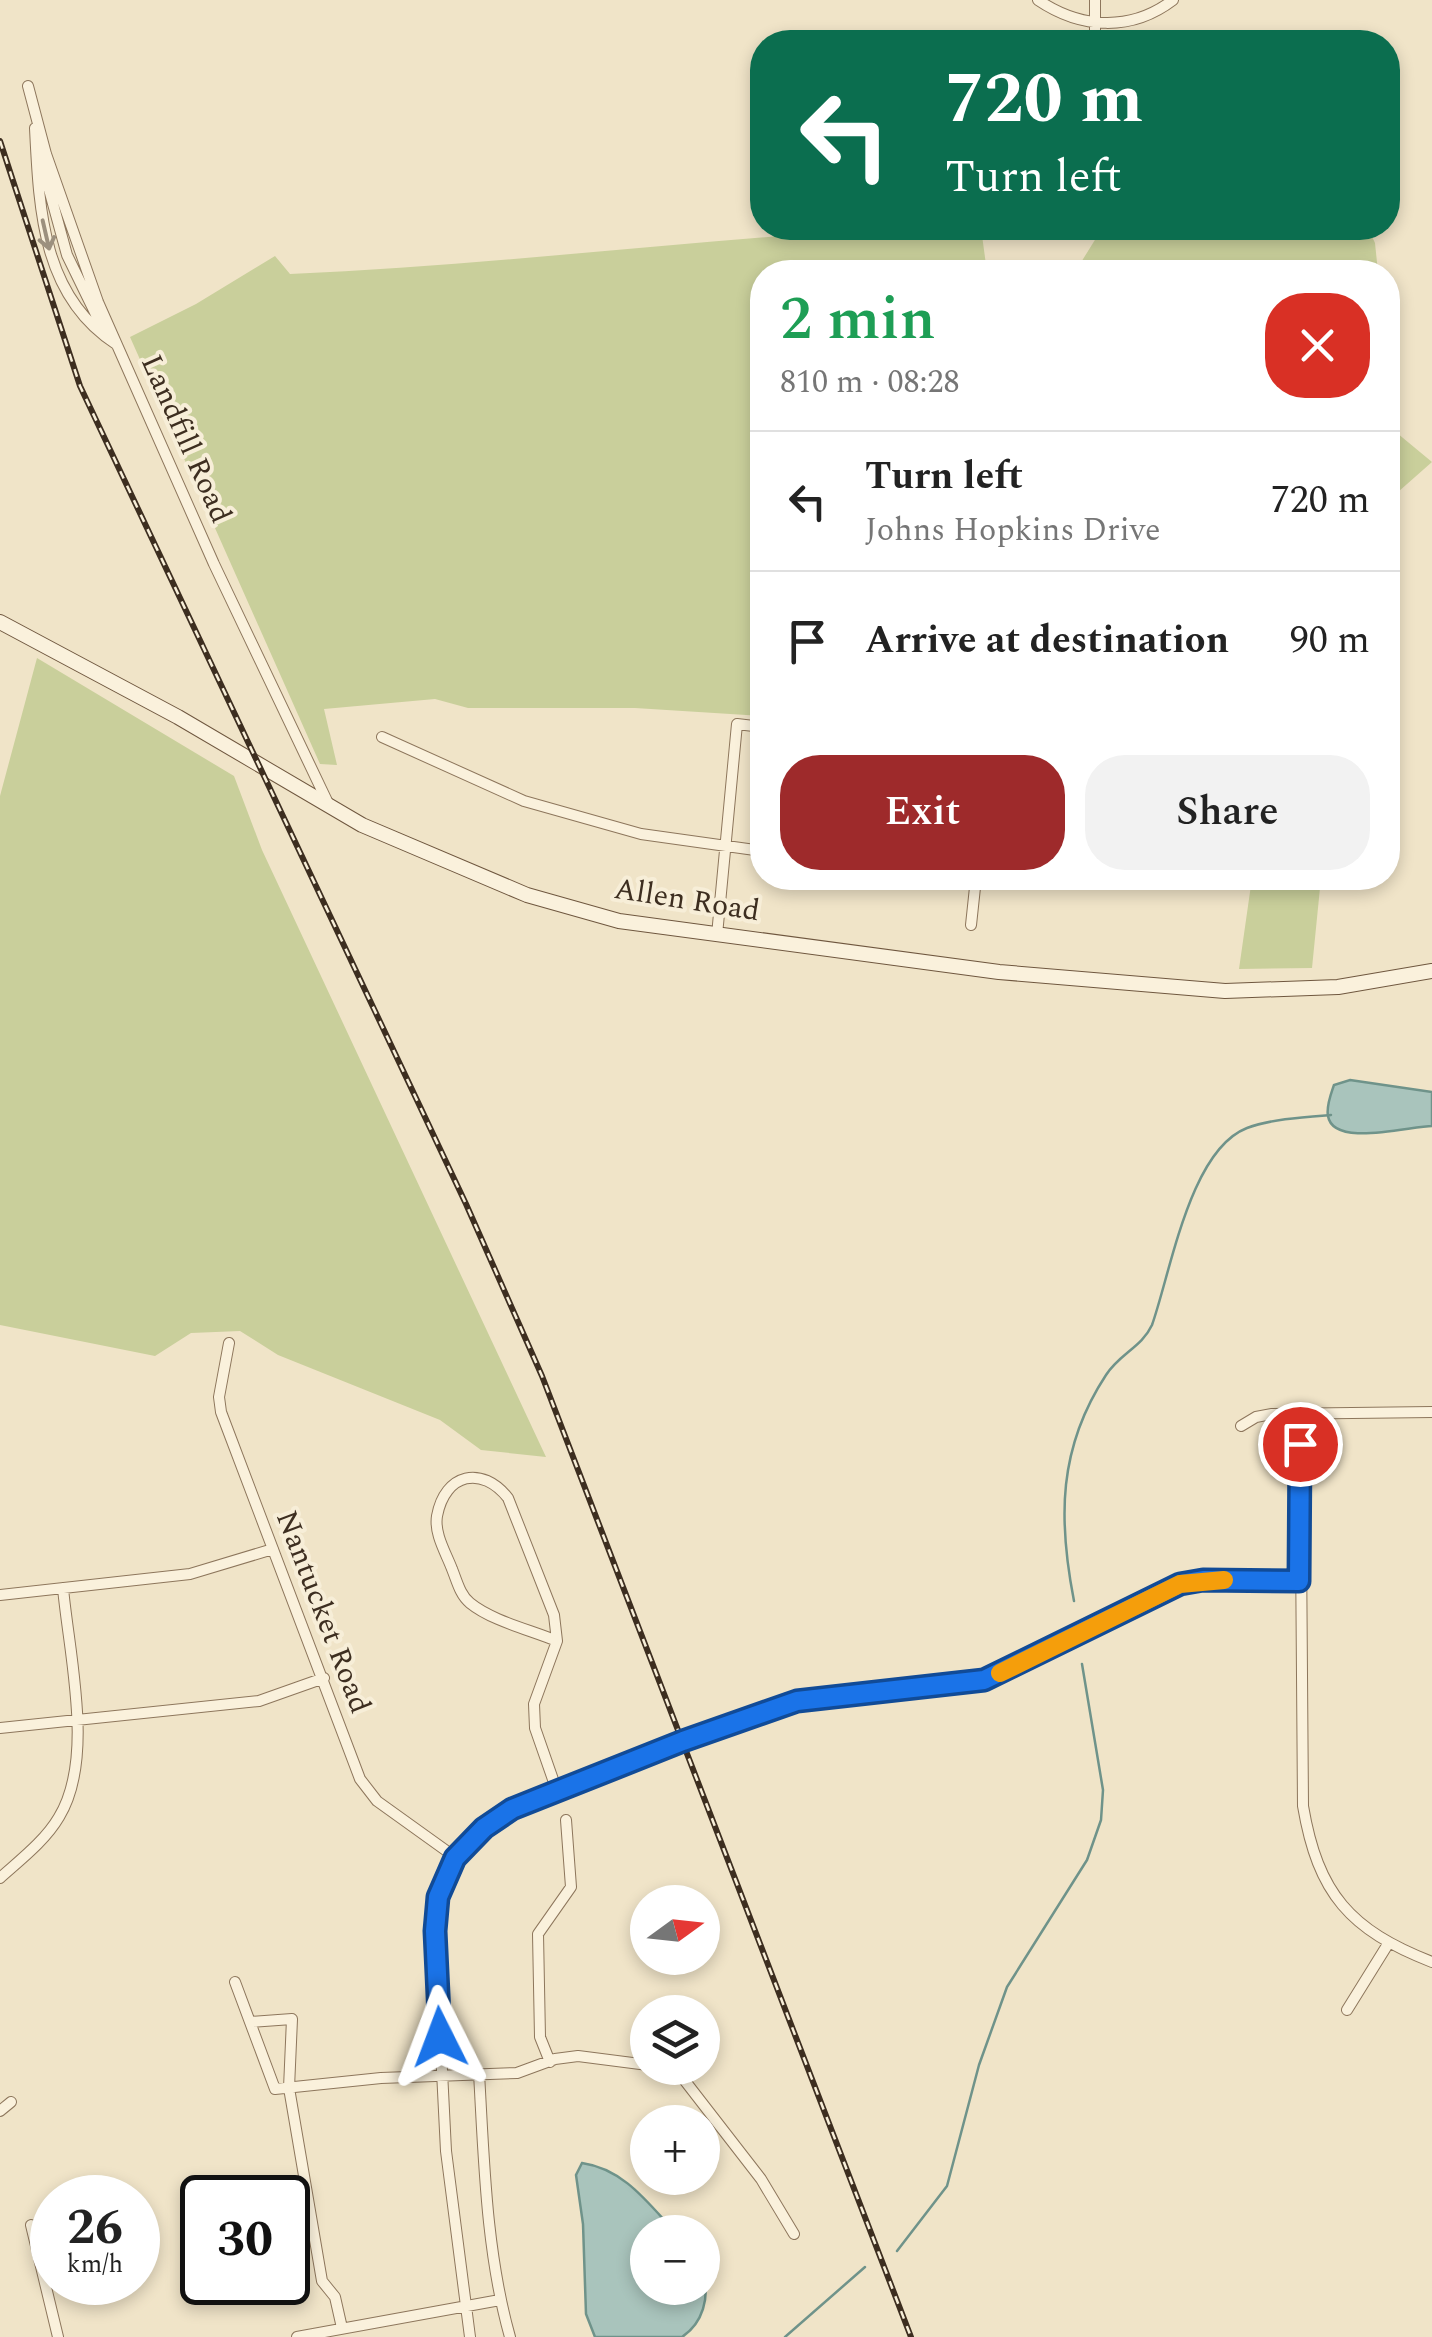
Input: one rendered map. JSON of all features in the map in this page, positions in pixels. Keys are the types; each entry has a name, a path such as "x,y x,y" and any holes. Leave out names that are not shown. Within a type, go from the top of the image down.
{"main road":[{"name":"Allen Road","path":"0,622 33,636 328,802 362,825 527,895 619,921 999,972 1225,992 1338,987 1432,971"}],"street":[{"path":"1038,0 1092,24 1130,21 1174,0"},
{"path":"1093,30 1095,0"},
{"name":"Landfill Road","path":"28,86 46,154 113,342 328,802"},
{"path":"34,104 44,239 69,297 87,325 113,342"},
{"path":"36,139 67,254 113,342"},
{"path":"717,935 737,724 750,726"},
{"path":"382,737 524,801 641,834 750,849"},
{"path":"970,925 974,890"},
{"name":"Nantucket Road","path":"229,1343 219,1397 222,1412 360,1779 378,1801 455,1858"},
{"path":"1241,1426 1256,1416 1432,1412"},
{"path":"1300,1414 1302,1806 1309,1844 1343,1905 1361,1925 1388,1944 1432,1962"},
{"path":"557,1641 473,1606 462,1595 438,1532 437,1516 449,1487 459,1479 472,1474 497,1484 508,1498 554,1615 557,1641 534,1704 535,1728 557,1791"},
{"path":"0,1595 190,1574 273,1549"},
{"path":"470,2337 446,2151 435,1931 438,1897 455,1858 484,1828 512,1809 797,1701 984,1680 1180,1584 1203,1580 1299,1581"},
{"path":"0,1878 58,1819 77,1769 76,1720 62,1588"},
{"path":"0,1728 258,1701 324,1678"},
{"path":"550,2062 540,2036 538,1934 570,1887 566,1820"},
{"path":"1347,2010 1388,1944"},
{"path":"235,1982 275,2090 443,2074 517,2073 578,2056 630,2063"},
{"path":"250,2022 292,2019 289,2088 322,2282 335,2297 342,2328"},
{"path":"479,2072 500,2300 510,2337"},
{"path":"688,2085 761,2178 794,2234"},
{"path":"0,2111 11,2102"},
{"path":"297,2337 500,2300"},
{"path":"50,2305 58,2337"}],"green space":[{"path":"744,239 983,240 985,260 750,260 750,715 635,708 468,708 435,699 324,709 337,765 320,764 130,337 196,304 275,256 290,274"},
{"path":"1095,240 1374,240 1377,260 1082,260"},
{"path":"1400,435 1432,462 1400,490"},
{"path":"37,658 234,776 262,850 546,1457 481,1450 440,1420 278,1355 240,1331 191,1333 155,1356 0,1325 0,796"},
{"path":"1250,890 1320,890 1312,968 1239,969"}],"water":[{"path":"1350,1080 1432,1092 1432,1126 1357,1133 1333,1126 1328,1112 1334,1085"},
{"path":"582,2163 610,2172 630,2186 630,2195 640,2195 660,2215 630,2215 630,2305 704,2305 695,2324 682,2337 595,2337 586,2314 583,2224 576,2175"}],"waterway":[{"path":"1074,1601 1064,1513 1078,1430 1106,1375 1152,1325 1197,1186 1227,1141 1247,1128 1277,1120 1331,1115"},
{"path":"897,2251 947,2186 979,2065 1007,1987 1087,1860 1101,1820 1103,1790 1082,1664"},
{"path":"785,2337 865,2267"}],"railway":[{"path":"0,141 80,386 466,1204 542,1376 911,2337"}],"slow traffic":[{"path":"1000,1673 1180,1584 1224,1580"}],"route":[{"path":"440,2037 435,1931 438,1897 455,1858 484,1828 512,1809 797,1701 984,1680 1180,1584 1203,1580 1299,1581 1300,1444"}]}
